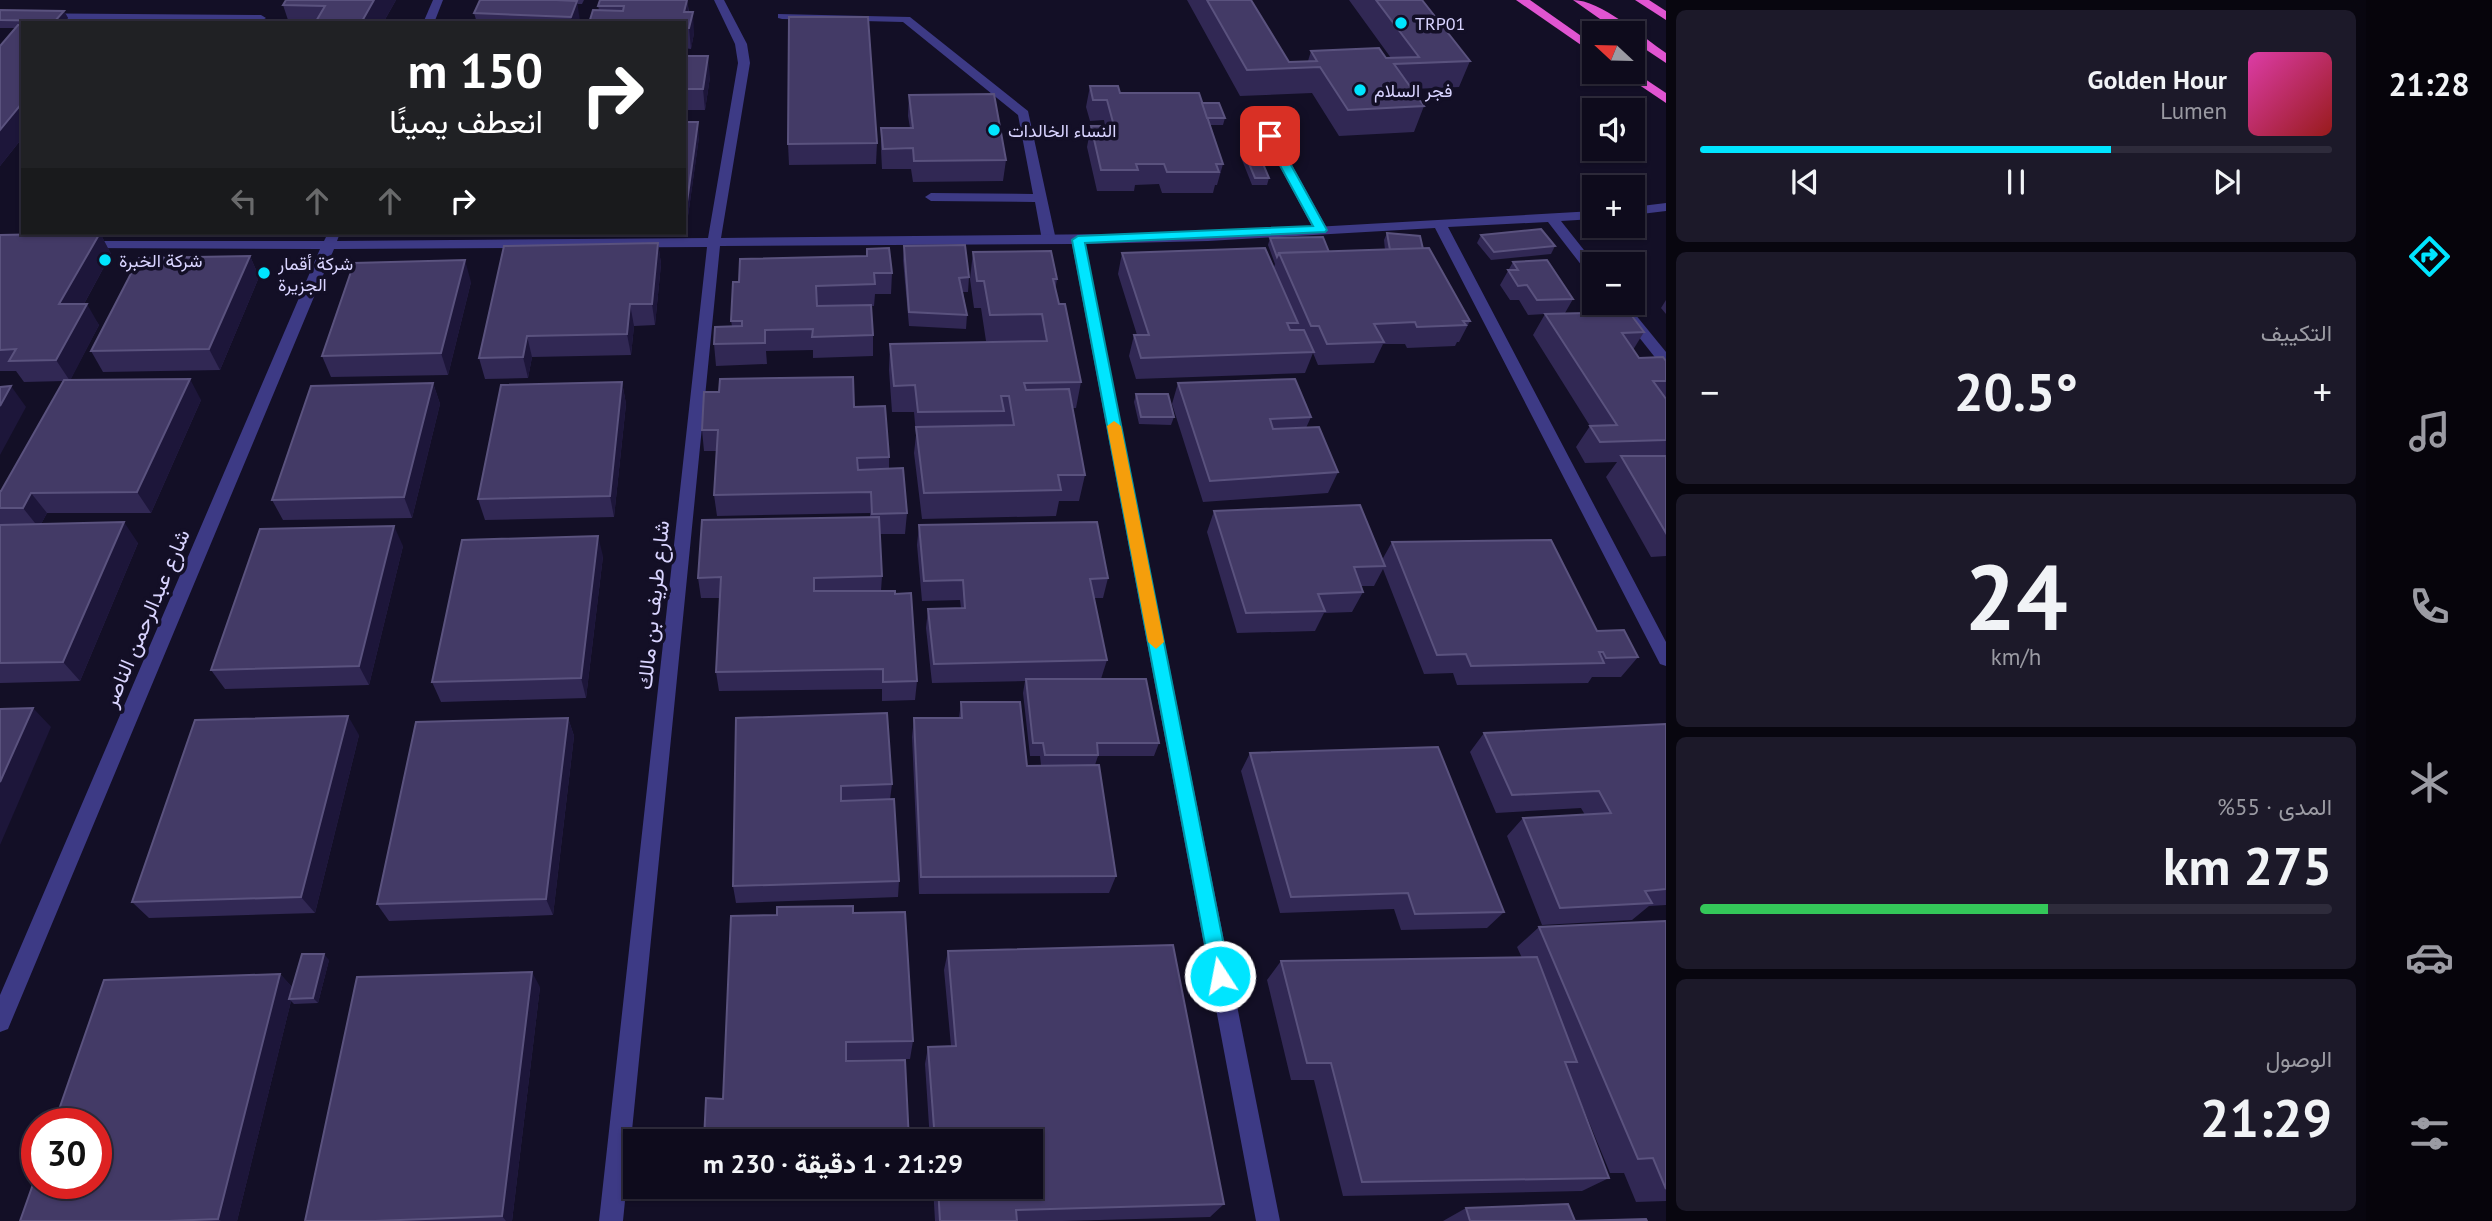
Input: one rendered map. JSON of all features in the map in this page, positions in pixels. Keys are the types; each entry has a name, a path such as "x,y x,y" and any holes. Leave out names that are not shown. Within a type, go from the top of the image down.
{"highway":[{"path":"1522,0 1582,42"},
{"path":"1579,0 1610,21"},
{"path":"1641,0 1666,16"},
{"path":"1645,44 1666,59"},
{"path":"1644,84 1666,99"}],"street":[{"path":"46,16 59,0"},
{"path":"112,17 125,0"},
{"path":"429,21 438,0"},
{"name":"شارع طريف بن مالك","path":"611,1221 714,242 744,63 741,44 719,0"},
{"path":"0,16 261,18"},
{"path":"782,16 905,19 1024,114 1049,240"},
{"path":"1257,113 1321,230"},
{"path":"932,197 1042,198"},
{"path":"1645,210 1666,207"},
{"path":"68,244 331,239 714,242 1078,240 1441,226 1582,216"},
{"path":"1553,220 1582,257"},
{"path":"1441,226 1666,659"},
{"name":"شارع عبدالرحمن الناصر","path":"0,1021 331,239"},
{"path":"1078,240 1268,1221"},
{"path":"1629,315 1666,362"}],"building":[{"path":"286,0 374,0 362,21 316,21 325,6 283,5"},
{"path":"480,0 577,1 571,17 474,13"},
{"path":"600,0 687,0 684,12 693,12 689,28 686,28 686,21 590,21 593,10 623,11 624,6 598,6"},
{"path":"1207,0 1251,0 1289,62 1317,61 1311,51 1379,48 1386,58 1419,57 1376,0 1422,0 1470,61 1394,64 1424,106 1348,110 1320,67 1247,70"},
{"path":"0,10 64,11 55,21 0,20"},
{"path":"789,17 868,17 877,143 788,144"},
{"path":"18,25 21,25 21,104 0,130 0,46"},
{"path":"686,56 708,56 703,89 686,89"},
{"path":"1090,86 1118,86 1120,93 1199,93 1223,164 1216,164 1219,172 1167,172 1164,164 1136,164 1138,170 1101,170 1091,126 1114,126 1107,100 1093,100"},
{"path":"994,94 1006,160 914,161 913,148 883,149 881,128 913,128 909,95"},
{"path":"1202,103 1219,103 1225,118 1207,118"},
{"path":"686,122 698,122 687,202"},
{"path":"1242,147 1256,147 1269,178 1255,178"},
{"path":"1541,229 1555,246 1494,252 1481,235"},
{"path":"1387,233 1420,236 1423,249 1390,250"},
{"path":"0,235 99,235 59,304 87,304 56,360 9,361 16,349 0,350"},
{"path":"1323,237 1329,252 1279,253 1277,257 1270,238"},
{"path":"658,243 652,304 630,304 627,334 527,336 523,357 479,358 504,246"},
{"path":"965,245 969,277 959,278 967,315 909,312 904,246"},
{"path":"889,248 892,273 874,273 875,284 816,286 817,306 871,305 873,335 812,337 813,329 765,330 765,343 714,344 715,327 742,326 742,321 731,321 733,282 739,282 740,259 867,256 867,249"},
{"path":"1265,248 1298,323 1287,323 1290,330 1304,330 1314,352 1141,358 1134,335 1149,335 1122,253"},
{"path":"1429,248 1470,321 1463,321 1466,325 1417,327 1415,322 1374,324 1384,342 1327,344 1319,326 1311,326 1279,253"},
{"path":"1051,251 1057,279 1053,279 1059,304 1065,304 1081,382 1024,383 1026,390 1069,389 1085,475 1058,475 1061,490 924,493 916,427 1014,425 1009,396 1001,396 1004,411 918,412 915,385 894,386 890,344 1047,341 1042,314 990,315 984,281 977,281 973,252"},
{"path":"250,256 209,349 91,351 139,258"},
{"path":"465,260 441,353 322,356 354,263"},
{"path":"1547,260 1573,299 1537,300 1527,285 1518,286 1508,270 1518,270 1513,262"},
{"path":"1545,314 1631,315 1644,332 1622,333 1639,358 1663,357 1666,361 1666,381 1653,381 1666,399 1666,440 1600,442 1590,426 1617,425"},
{"path":"853,377 854,407 885,406 889,457 857,458 858,470 903,468 907,513 872,514 871,492 714,495 718,430 702,430 704,392 719,392 720,379"},
{"path":"190,379 137,492 31,493 23,508 0,508 0,491 64,380"},
{"path":"1295,379 1311,417 1270,419 1273,429 1319,427 1338,472 1210,481 1178,383"},
{"path":"622,382 610,496 478,499 501,385"},
{"path":"433,383 404,497 272,500 311,386"},
{"path":"11,386 0,406 0,387"},
{"path":"1136,394 1168,394 1174,417 1141,417"},
{"path":"1621,456 1666,456 1666,533"},
{"path":"1360,505 1385,566 1354,567 1363,592 1318,594 1325,611 1246,613 1214,511"},
{"path":"879,517 882,576 814,578 814,591 911,593 917,681 883,682 883,669 716,672 721,577 698,578 702,520"},
{"path":"124,522 63,662 0,663 0,525"},
{"path":"1097,522 1108,578 1090,579 1107,660 934,664 928,609 965,608 963,580 924,581 919,525"},
{"path":"394,526 359,666 211,670 260,529"},
{"path":"598,536 581,678 432,682 462,540"},
{"path":"1551,540 1597,631 1624,630 1638,657 1606,658 1603,652 1599,652 1604,663 1471,666 1466,654 1437,655 1392,542"},
{"path":"1026,679 1146,679 1159,743 1097,743 1098,755 1045,755 1043,743 1033,743"},
{"path":"961,702 1020,702 1027,766 1099,765 1116,876 921,877 914,718 962,718"},
{"path":"33,708 0,782 0,709"},
{"path":"887,713 892,784 841,786 841,801 894,799 899,881 733,886 736,718"},
{"path":"348,716 301,897 132,902 195,720"},
{"path":"568,718 546,899 377,904 416,722"},
{"path":"1666,724 1666,889 1645,891 1652,903 1560,908 1523,818 1611,813 1599,791 1512,795 1484,733"},
{"path":"1438,747 1504,912 1415,914 1408,893 1291,897 1250,753"},
{"path":"853,906 853,913 905,912 913,1041 846,1042 846,1061 905,1060 908,1129 705,1129 706,1098 723,1099 731,916 777,915 777,907"},
{"path":"1666,921 1666,1189 1653,1158 1638,1159 1539,927"},
{"path":"1173,945 1224,1204 1016,1210 1017,1221 940,1221 939,1199 1043,1199 1043,1129 934,1129 928,1047 956,1046 948,951"},
{"path":"302,954 324,954 313,998 289,999"},
{"path":"1537,957 1577,1062 1565,1062 1609,1178 1362,1182 1331,1063 1307,1063 1281,961"},
{"path":"532,972 502,1216 305,1221 357,977"},
{"path":"280,974 218,1219 20,1221 28,1199 112,1199 112,1108 60,1108 104,980"},
{"path":"1568,1204 1575,1221 1470,1221 1466,1208"},
{"path":"1646,1219 1647,1221 1575,1221"}],"slow traffic":[{"path":"1114,426 1156,642"}],"place":[{"name":"TRP01","path":"1401,23"},
{"name":"فجر السلام","path":"1360,90"},
{"name":"النساء الخالدات","path":"994,130"},
{"name":"شركة الخبرة","path":"105,260"},
{"name":"شركة أقمار الجزيرة","path":"264,273"}],"route":[{"path":"1220,976 1078,240 1208,237 1321,230 1270,136"}]}
